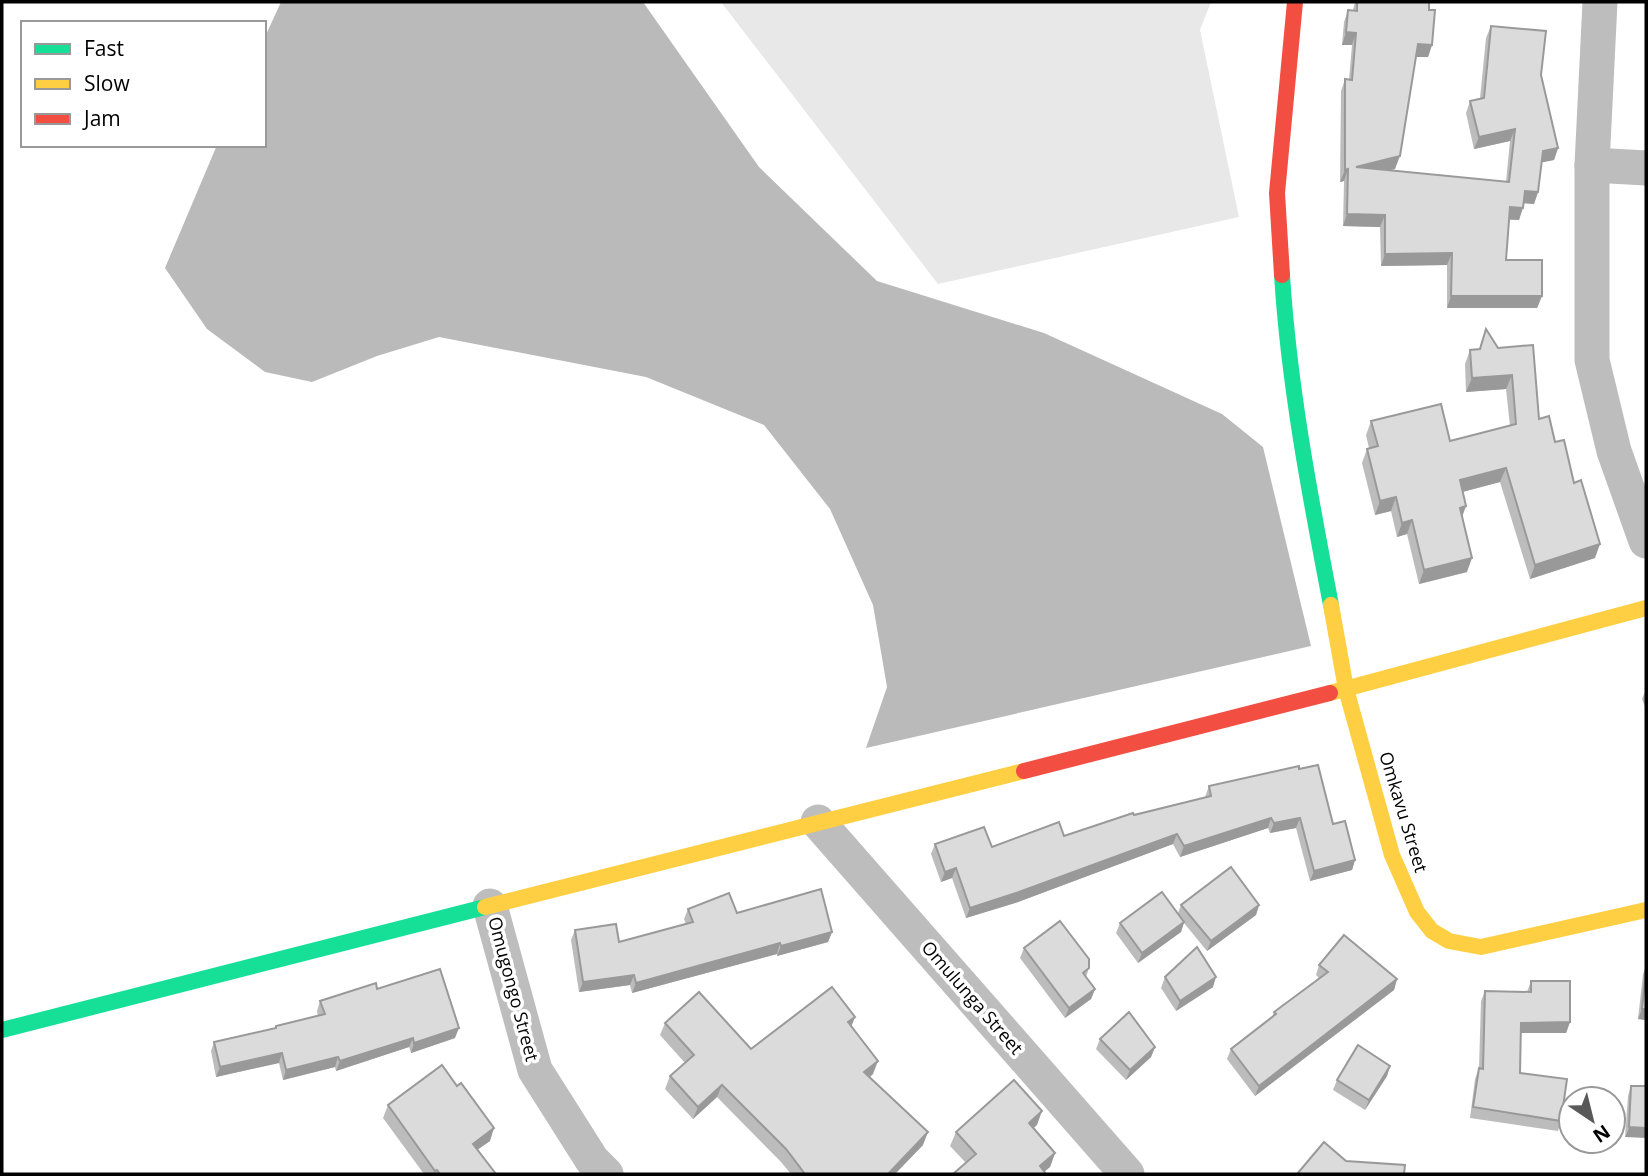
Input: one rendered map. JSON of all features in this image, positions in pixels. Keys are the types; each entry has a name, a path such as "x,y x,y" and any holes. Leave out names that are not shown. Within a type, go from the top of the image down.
{"street":[{"name":"Omkavu Street","path":"1295,2 1277,193 1284,305 1306,472 1346,689 1392,855 1417,912 1432,931 1450,941 1481,947 1646,910"},
{"path":"1600,2 1592,165 1592,360 1614,451 1646,541"},
{"path":"1592,165 1646,168"},
{"path":"2,1030 1346,689 1646,608"},
{"name":"Omulunga Street","path":"818,822 1127,1174"},
{"name":"Omugongo Street","path":"490,906 535,1070 592,1160 606,1174"}],"shaded area":[{"path":"281,2 643,2 759,167 877,281 1044,333 1222,414 1263,447 1311,646 866,748 887,687 873,605 830,509 764,425 646,377 439,337 377,356 312,382 265,372 207,329 165,268 216,147 266,147 266,35"},
{"path":"721,2 1211,2 1200,30 1239,217 938,284"}],"building":[{"path":"1357,2 1429,2 1429,10 1435,10 1432,45 1418,44 1400,156 1356,167 1509,182 1515,129 1479,137 1470,101 1484,98 1491,26 1546,31 1541,75 1558,148 1543,151 1538,192 1525,191 1523,208 1510,207 1506,260 1542,260 1542,296 1451,296 1452,253 1385,254 1385,215 1347,214 1345,79 1352,80 1356,33 1346,32 1348,10 1357,11"},
{"path":"1486,329 1498,348 1533,345 1539,419 1549,416 1555,442 1564,440 1574,483 1581,480 1600,544 1535,565 1506,468 1460,480 1466,506 1460,508 1472,558 1424,570 1412,520 1402,523 1396,497 1380,501 1367,449 1378,446 1371,421 1441,404 1450,441 1516,424 1512,375 1472,378 1470,350 1480,349"},
{"path":"1318,765 1333,824 1345,821 1355,860 1314,871 1300,818 1274,823 1271,818 1184,846 1177,834 970,908 956,868 945,872 935,844 984,827 992,847 1059,822 1064,836 1133,813 1134,815 1211,796 1209,786 1299,766 1299,769"},
{"path":"1231,867 1259,905 1211,941 1181,905"},
{"path":"821,889 832,932 781,946 780,943 636,983 634,975 583,982 575,930 616,924 619,942 693,922 688,909 729,893 737,913"},
{"path":"1162,892 1184,922 1142,953 1120,923"},
{"path":"1060,921 1089,959 1089,968 1083,973 1095,989 1069,1008 1024,948"},
{"path":"1344,935 1397,979 1259,1086 1231,1049 1276,1014 1274,1012 1328,972 1319,965"},
{"path":"1197,947 1216,977 1180,1001 1165,977"},
{"path":"440,969 459,1028 414,1043 413,1038 340,1061 338,1057 286,1070 282,1053 220,1067 214,1042 325,1014 320,1001 376,983 377,989"},
{"path":"1646,970 1646,1009 1642,1009"},
{"path":"1531,981 1570,981 1570,1022 1521,1023 1520,1073 1567,1079 1566,1085 1557,1085 1557,1120 1473,1107 1479,1068 1483,1069 1485,991 1531,992"},
{"path":"832,987 855,1017 848,1022 878,1061 864,1072 928,1132 888,1174 805,1174 786,1149 722,1085 698,1107 670,1076 694,1055 665,1023 699,992 751,1049"},
{"path":"1129,1012 1155,1047 1130,1070 1100,1039"},
{"path":"1358,1045 1390,1066 1369,1100 1337,1080"},
{"path":"442,1065 457,1086 461,1083 494,1128 473,1144 496,1174 440,1174 435,1171 388,1105"},
{"path":"1014,1080 1042,1111 1029,1123 1055,1153 1040,1166 1046,1174 953,1174 976,1154 956,1132"},
{"path":"1631,1086 1646,1086 1646,1128 1629,1127"},
{"path":"1324,1142 1346,1161 1405,1165 1404,1174 1297,1174"}],"traffic: fast":[{"path":"1282,275 1295,399 1331,605"},
{"path":"2,1030 485,907"}],"traffic: slow":[{"path":"1331,605 1346,689 1392,855 1417,912 1432,931 1449,941 1481,947 1646,910"},
{"path":"1330,693 1646,608"},
{"path":"485,907 1024,771"}],"traffic: jam":[{"path":"1282,275 1277,193 1295,2"},
{"path":"1024,771 1330,693"}]}
